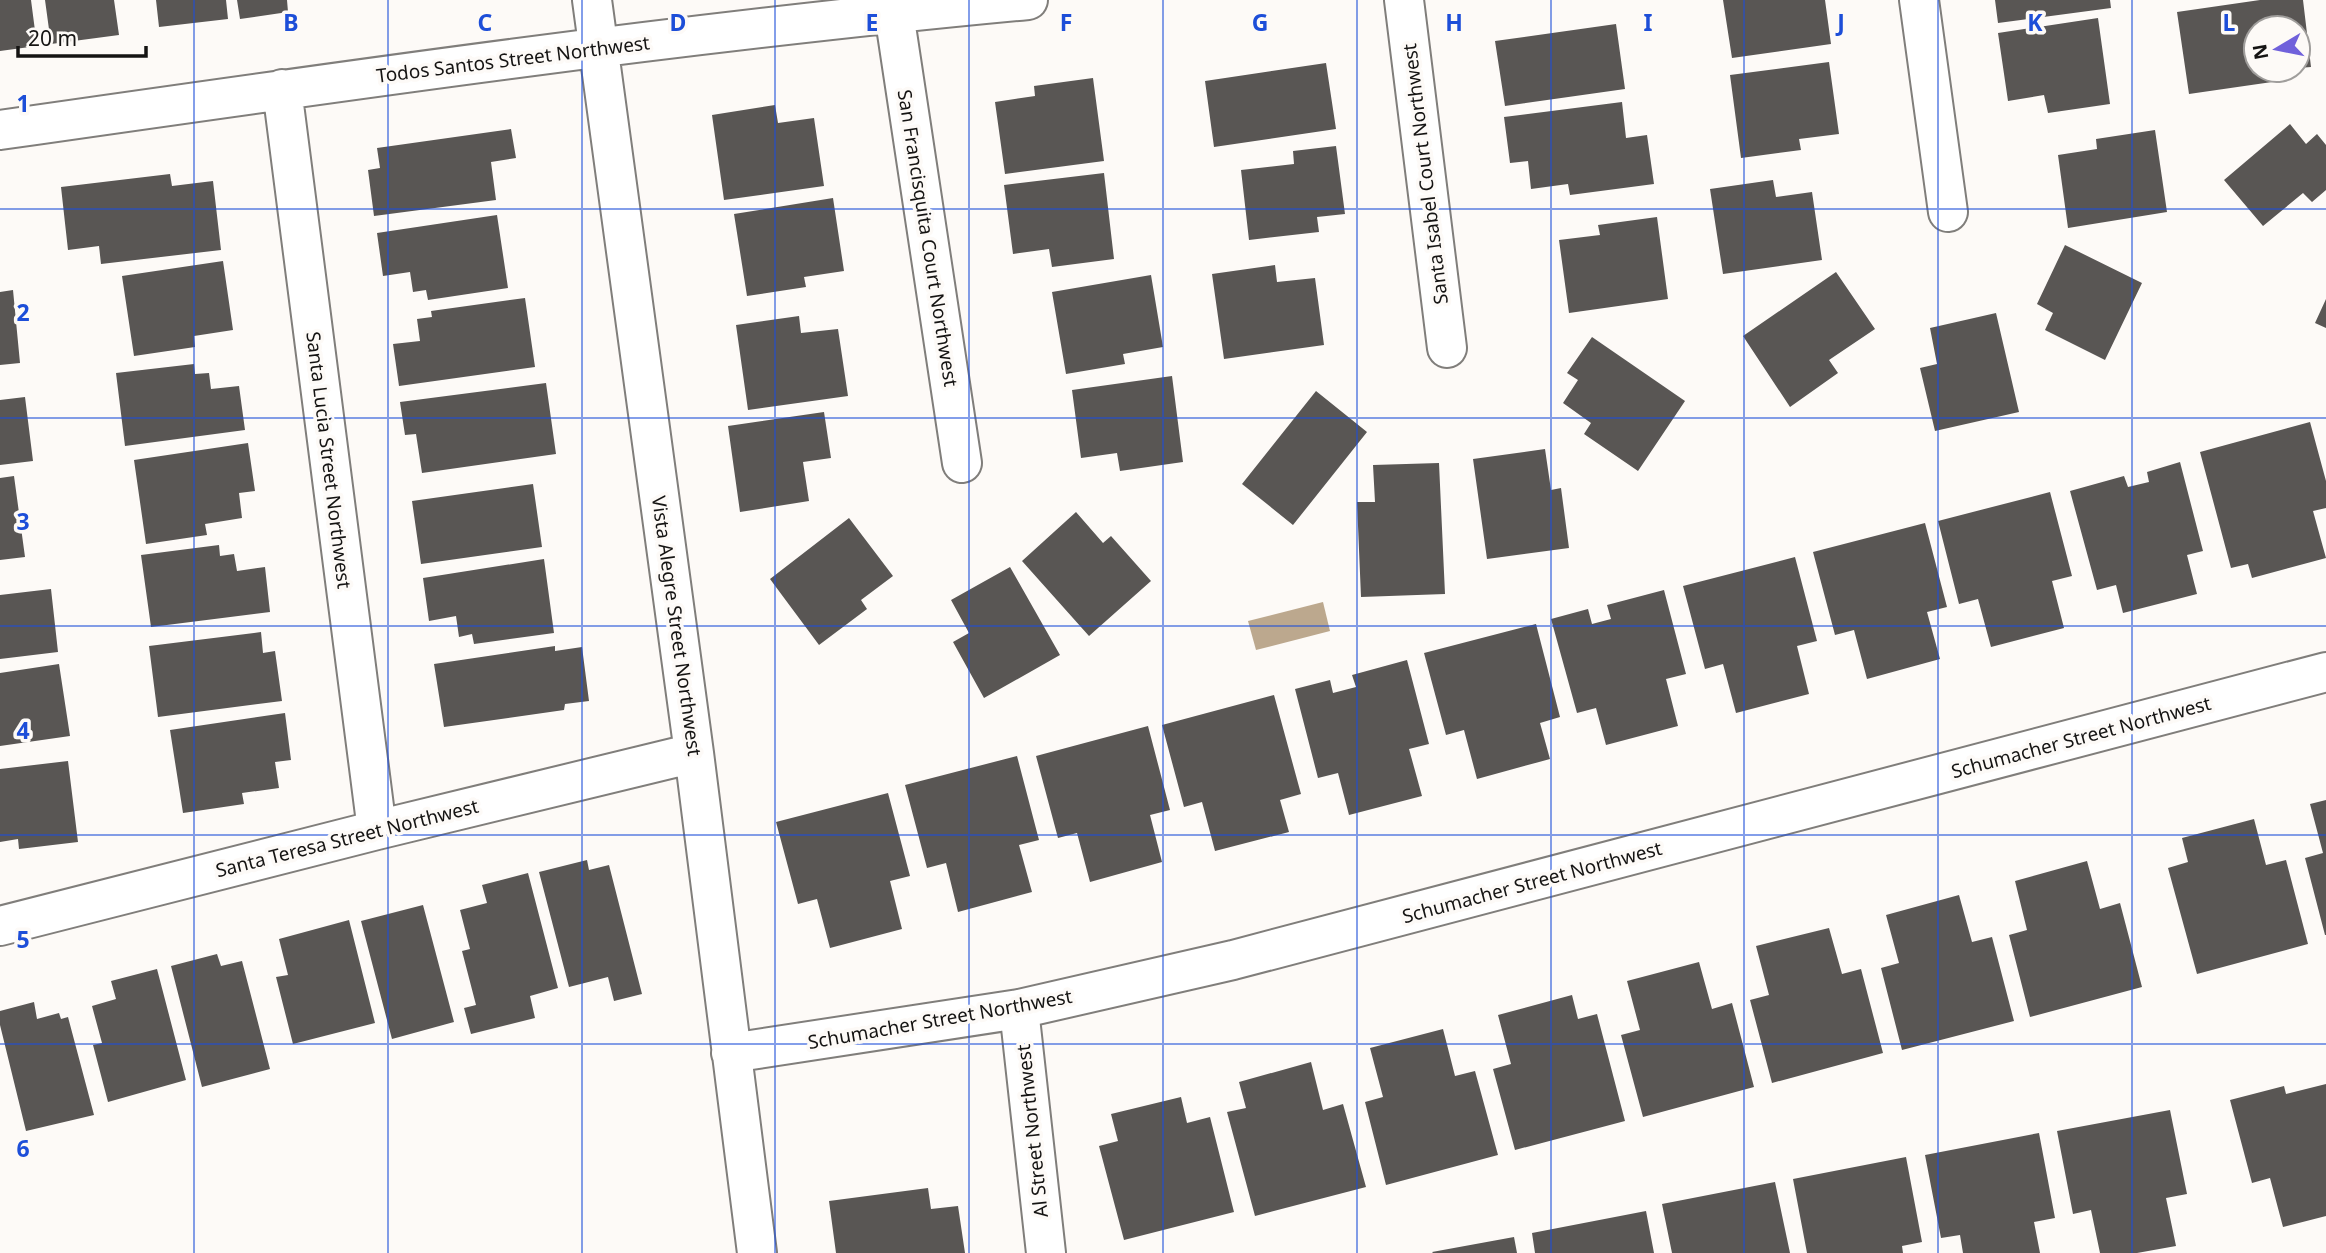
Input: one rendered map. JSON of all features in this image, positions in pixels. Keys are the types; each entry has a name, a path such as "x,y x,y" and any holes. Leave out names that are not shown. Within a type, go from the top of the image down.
{"street":[{"name":"Vista Alegre Street Northwest","path":"592,0 694,753 757,1253"},
{"name":"Todos Santos Street Northwest","path":"0,130 282,89 599,48 1028,0"},
{"name":"Santa Isabel Court Northwest","path":"1404,0 1447,348"},
{"path":"1919,0 1948,212"},
{"name":"San Francisquita Court Northwest","path":"894,13 962,463"},
{"name":"Santa Lucia Street Northwest","path":"282,89 377,830"},
{"name":"Schumacher Street Northwest","path":"731,1053 1019,1009 1233,960 2326,673"},
{"name":"Santa Teresa Street Northwest","path":"0,926 694,753"},
{"name":"Al Street Northwest","path":"1019,1009 1046,1253"}],"shaded area":[{"path":"1323,602 1330,631 1256,650 1248,621"}],"building":[{"path":"0,0 31,0 37,46 0,51"},
{"path":"45,0 114,0 119,35 51,44"},
{"path":"156,0 226,0 228,19 159,27"},
{"path":"237,0 287,0 288,12 240,19"},
{"path":"1723,0 1825,0 1831,44 1732,58"},
{"path":"1995,0 2110,0 2111,8 1998,23"},
{"path":"2260,0 2303,0 2305,14 2242,14 2242,84 2258,84 2189,94 2177,12"},
{"path":"2098,18 2110,104 2048,113 2044,95 2008,101 1998,33"},
{"path":"1616,24 1625,89 1505,106 1495,41"},
{"path":"1829,62 1839,134 1799,139 1801,150 1741,158 1730,75"},
{"path":"1326,63 1336,129 1214,147 1205,81"},
{"path":"1093,78 1104,161 1005,174 995,102 1035,96 1034,86"},
{"path":"1622,102 1626,138 1647,135 1654,184 1570,195 1568,184 1531,189 1528,161 1510,163 1504,117"},
{"path":"775,105 778,123 814,118 824,186 724,200 712,115"},
{"path":"2290,124 2306,144 2317,134 2326,145 2326,190 2312,202 2303,193 2263,226 2224,180"},
{"path":"511,129 516,158 491,162 496,200 374,216 368,170 380,168 377,148"},
{"path":"2155,130 2167,212 2068,228 2058,155 2097,149 2096,139"},
{"path":"1336,146 1345,214 1317,217 1319,232 1249,240 1241,170 1294,164 1293,151"},
{"path":"1104,173 1114,259 1052,267 1049,249 1013,254 1004,185"},
{"path":"170,174 172,186 213,181 221,250 101,264 99,246 68,250 61,187"},
{"path":"1773,180 1776,197 1812,192 1822,260 1723,274 1710,189"},
{"path":"833,198 844,271 804,277 806,287 747,296 734,214"},
{"path":"497,215 508,288 428,300 426,290 413,292 410,272 383,276 377,233"},
{"path":"1657,217 1668,299 1569,313 1559,240 1600,235 1598,225"},
{"path":"2065,245 2142,283 2105,360 2045,330 2053,313 2037,304"},
{"path":"223,261 233,330 194,336 195,347 134,356 122,276"},
{"path":"1275,265 1277,282 1315,278 1324,345 1224,359 1212,274"},
{"path":"1836,272 1875,329 1829,360 1838,373 1790,407 1743,336"},
{"path":"1151,275 1163,347 1123,354 1125,364 1066,374 1052,292"},
{"path":"13,290 20,363 0,365 0,292"},
{"path":"525,298 535,367 399,386 393,344 420,341 417,319 432,317 431,311"},
{"path":"2326,299 2326,328 2315,323"},
{"path":"1996,313 2019,412 1935,431 1920,368 1937,364 1930,328"},
{"path":"799,316 801,333 838,329 848,396 748,410 736,325"},
{"path":"1592,337 1685,401 1638,471 1584,434 1591,423 1563,403 1578,380 1567,373"},
{"path":"194,364 195,374 209,373 211,389 239,386 245,430 125,446 116,373"},
{"path":"1172,376 1183,462 1120,471 1117,453 1081,458 1072,390"},
{"path":"546,383 556,454 422,473 416,434 405,435 400,402"},
{"path":"1316,391 1367,432 1293,525 1242,484"},
{"path":"25,397 33,461 0,465 0,400"},
{"path":"824,412 831,458 803,462 809,501 740,512 728,426"},
{"path":"2310,422 2326,481 2326,508 2313,511 2326,558 2252,578 2248,564 2231,568 2200,452"},
{"path":"248,443 255,491 239,493 242,518 205,524 207,535 146,544 134,460"},
{"path":"1545,449 1551,490 1561,488 1569,548 1487,559 1473,459"},
{"path":"2180,462 2203,551 2187,555 2197,594 2123,613 2116,585 2097,590 2070,491 2124,476 2128,487 2149,482 2147,472"},
{"path":"1439,463 1445,594 1361,597 1357,502 1375,502 1373,465"},
{"path":"14,476 25,557 0,560 0,478"},
{"path":"533,484 542,547 421,564 412,501"},
{"path":"2050,492 2072,576 2052,581 2064,628 1991,647 1978,599 1959,604 1938,521"},
{"path":"1076,512 1103,543 1111,536 1151,581 1089,636 1022,561"},
{"path":"849,518 893,576 861,600 867,609 819,645 770,579"},
{"path":"1925,523 1947,607 1927,612 1940,659 1867,679 1854,630 1835,635 1813,552"},
{"path":"219,545 220,556 234,554 237,571 265,567 270,612 151,627 141,555"},
{"path":"1795,557 1817,641 1797,646 1809,694 1736,713 1723,664 1705,669 1683,586"},
{"path":"544,559 554,633 474,644 472,634 459,637 456,616 429,621 423,578"},
{"path":"1010,567 1060,655 984,698 953,642 969,633 951,600"},
{"path":"51,589 58,652 0,659 0,595"},
{"path":"1664,590 1686,674 1666,679 1678,726 1606,745 1596,708 1577,713 1551,619 1588,609 1592,624 1611,619 1607,605"},
{"path":"1536,624 1560,717 1540,723 1550,759 1477,779 1464,730 1446,735 1424,653"},
{"path":"261,632 263,653 275,651 282,701 158,717 149,646"},
{"path":"555,646 555,651 582,647 589,701 565,704 564,710 444,727 434,664"},
{"path":"1407,660 1429,744 1409,749 1422,796 1349,815 1338,773 1318,778 1295,689 1330,680 1333,693 1356,687 1352,675"},
{"path":"59,664 70,736 0,746 0,673"},
{"path":"1274,695 1301,794 1280,800 1289,832 1215,851 1202,802 1184,807 1162,725"},
{"path":"285,713 291,760 275,762 279,788 242,793 244,804 183,813 170,730"},
{"path":"1148,726 1170,810 1150,815 1162,862 1090,882 1077,833 1058,838 1036,756"},
{"path":"1017,756 1039,840 1019,845 1032,892 958,912 946,863 927,868 905,785"},
{"path":"68,761 78,842 19,849 18,839 0,842 0,769"},
{"path":"888,793 910,876 890,881 902,929 830,948 817,899 798,904 776,822"},
{"path":"2326,800 2325,935 2305,858 2323,853 2310,804"},
{"path":"2254,819 2266,865 2286,860 2308,944 2197,974 2168,868 2188,862 2182,838"},
{"path":"587,860 589,870 609,865 642,994 614,1001 608,977 569,987 539,872"},
{"path":"2087,861 2100,909 2120,903 2142,987 2030,1017 2009,935 2027,930 2015,881"},
{"path":"528,873 558,988 530,996 535,1018 471,1034 464,1008 476,1005 462,951 470,949 460,910 487,903 482,885"},
{"path":"1959,895 1972,942 1992,937 2014,1021 1902,1050 1881,968 1899,963 1886,915"},
{"path":"423,905 454,1022 392,1039 361,921"},
{"path":"349,920 375,1023 293,1044 276,977 288,975 279,939"},
{"path":"1829,928 1842,974 1861,969 1883,1053 1772,1083 1750,1000 1769,995 1756,946"},
{"path":"217,954 221,966 242,961 270,1069 202,1087 171,966"},
{"path":"1699,962 1712,1009 1732,1003 1754,1087 1643,1117 1621,1035 1640,1030 1627,981"},
{"path":"157,969 186,1080 108,1102 93,1045 102,1043 92,1006 116,999 111,981"},
{"path":"1572,995 1578,1019 1597,1014 1625,1121 1515,1150 1493,1069 1511,1064 1498,1015"},
{"path":"34,1002 37,1019 59,1013 61,1019 68,1017 94,1115 26,1131 0,1025 0,1011"},
{"path":"1443,1029 1455,1076 1475,1071 1498,1155 1386,1185 1365,1102 1383,1097 1370,1048"},
{"path":"1311,1062 1323,1110 1343,1104 1366,1187 1255,1216 1227,1112 1246,1108 1239,1082"},
{"path":"2326,1084 2326,1216 2283,1227 2270,1178 2252,1183 2230,1100 2284,1086 2286,1094"},
{"path":"1181,1097 1187,1123 1210,1117 1234,1212 1124,1240 1099,1146 1118,1141 1111,1114"},
{"path":"2170,1110 2187,1194 2166,1198 2176,1246 2137,1253 2100,1253 2091,1210 2073,1214 2057,1131"},
{"path":"2039,1133 2055,1218 2034,1222 2040,1253 1963,1253 1960,1235 1941,1238 1925,1155"},
{"path":"1906,1157 1922,1242 1902,1246 1903,1253 1807,1253 1793,1179"},
{"path":"1775,1182 1790,1253 1672,1253 1662,1204"},
{"path":"928,1188 931,1209 958,1206 965,1253 836,1253 829,1201"},
{"path":"1646,1211 1654,1253 1535,1253 1532,1233"},
{"path":"1514,1237 1517,1253 1432,1252"}]}
